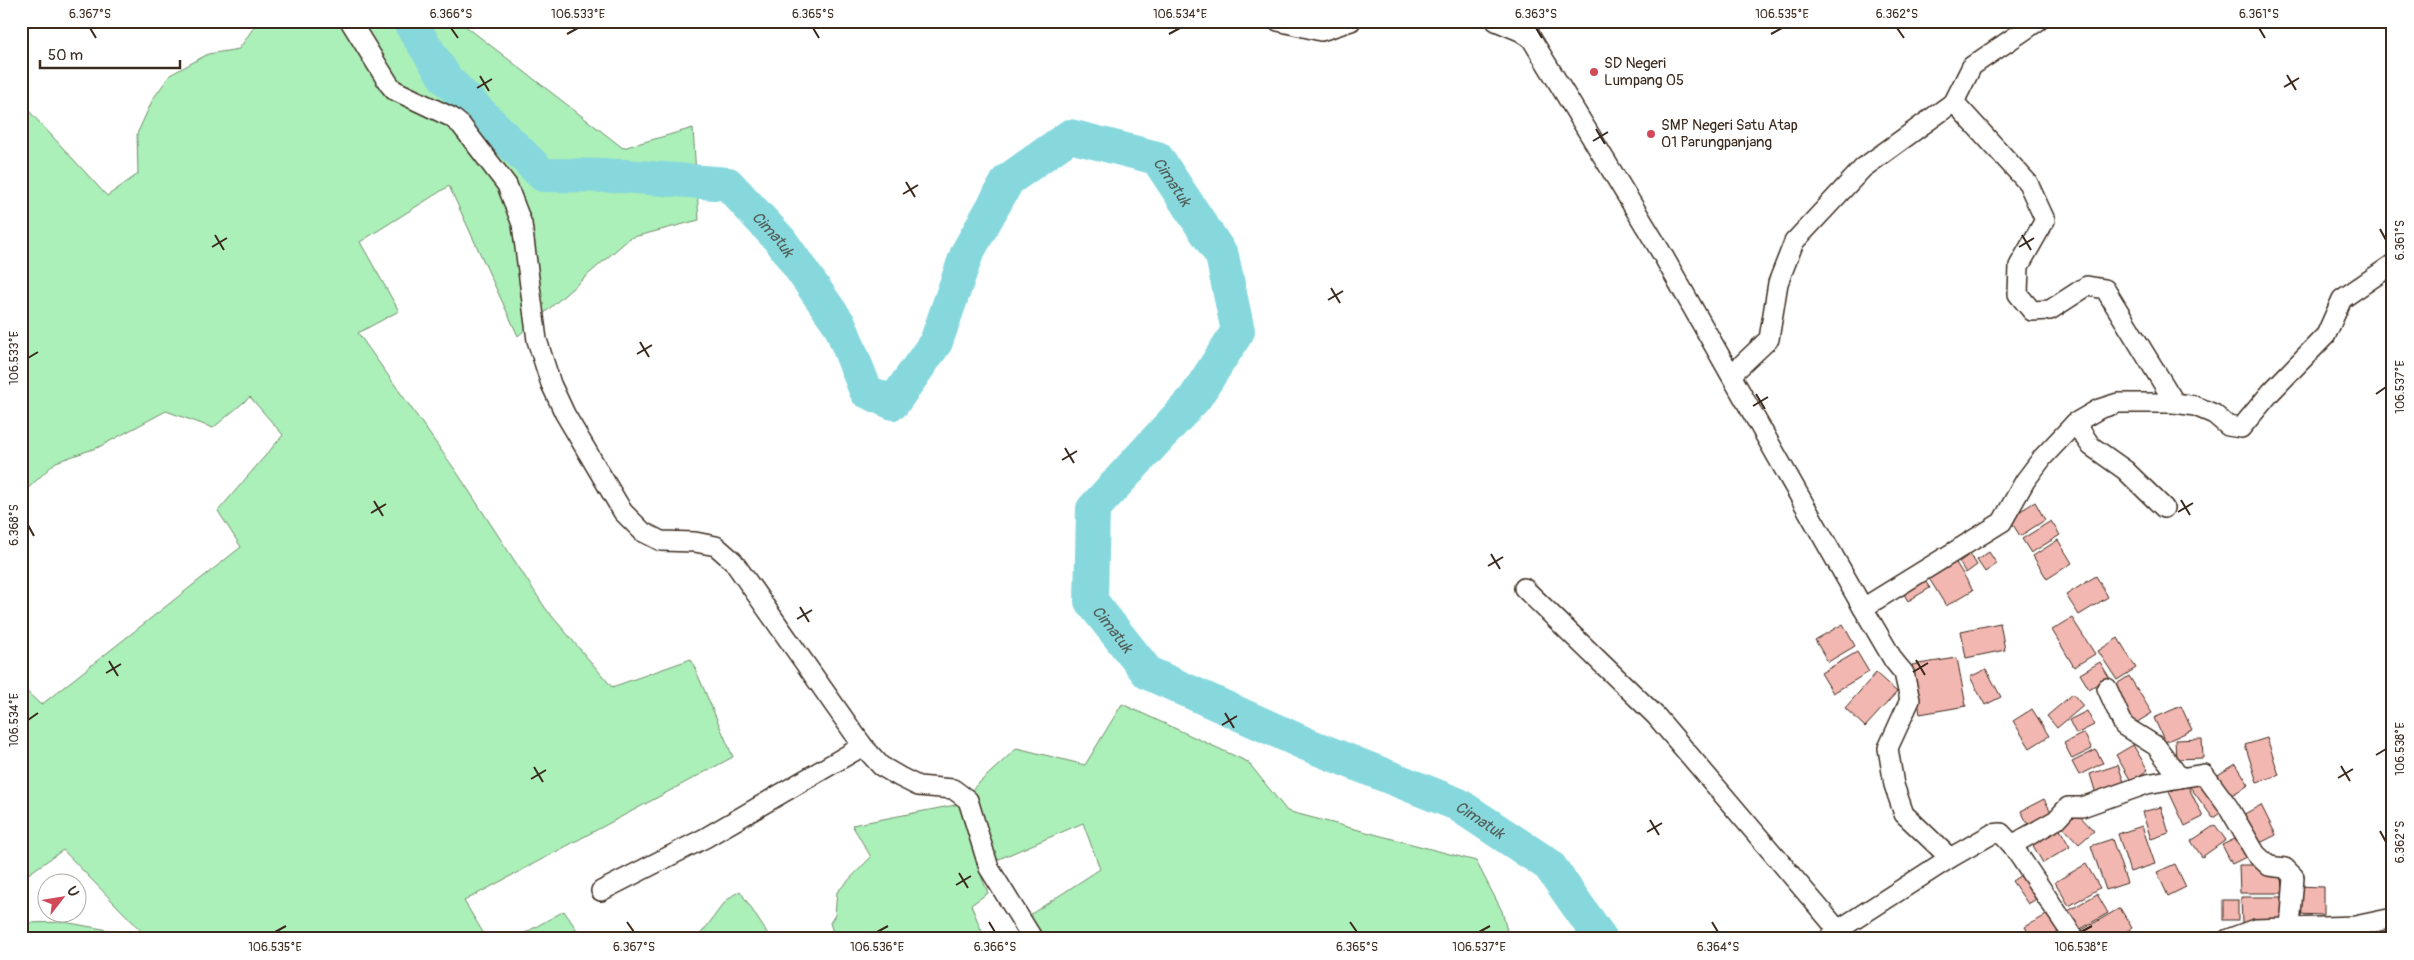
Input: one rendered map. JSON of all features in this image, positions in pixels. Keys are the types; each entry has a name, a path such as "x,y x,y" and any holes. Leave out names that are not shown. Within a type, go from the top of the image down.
{"street":[{"path":"350,21 394,90 451,117 461,125 507,184 522,224 537,340 551,384 565,414 623,512 643,532 661,541 695,542 716,546 733,561 863,746 881,766 918,786 953,789 968,800 989,868 1033,939"},
{"path":"1278,21 1322,31 1351,21"},
{"path":"1496,21 1520,30 1528,30 1656,244 1894,662 1904,673 1910,700 1888,748 1894,785 1904,814 1950,858"},
{"path":"1731,375 1769,339 1778,283 1794,242 1863,168 1954,102 1972,66 2038,21"},
{"path":"1954,102 2028,183 2045,220 2019,266 2018,294 2032,311 2050,310 2087,286 2105,289 2175,403"},
{"path":"1863,608 2002,522 2026,481 2044,457 2076,423 2099,410 2118,403 2175,403 2195,406 2214,414 2228,426 2241,428 2271,392 2326,335 2342,298 2393,264"},
{"path":"2076,423 2091,446 2125,470 2164,508"},
{"path":"1524,588 1656,716 1833,934 1950,858 1992,834 2001,833 2012,845 2075,939"},
{"path":"2107,688 2124,726 2156,746 2180,778"},
{"path":"602,891 705,838 863,746"},
{"path":"2012,845 2056,820 2068,807 2082,807 2147,784 2204,774 2229,808 2256,854 2269,866 2285,868 2294,877 2290,927"},
{"path":"2228,939 2255,929 2355,926 2393,918"}],"green space":[{"path":"258,21 459,21 623,148 693,128 699,220 630,238 518,336 449,186 360,242 399,311 358,333 458,474 546,609 612,687 691,659 733,757 464,901 487,939 21,939 21,917 27,923 64,922 147,937 88,876 88,872 84,872 63,850 21,879 21,686 41,705 241,547 218,511 283,435 250,397 213,428 166,411 99,447 56,462 21,495 21,95 30,112 107,196 138,174 137,134 153,99 170,75 208,54 239,49"},
{"path":"1122,704 1248,762 1287,811 1476,861 1502,911 1509,939 1037,939 1025,918 1100,869 1083,823 978,868 988,893 971,905 985,939 835,939 830,923 835,915 837,892 871,857 852,825 955,805 1017,748 1085,765"},
{"path":"740,891 771,939 695,939 707,927 721,907"},
{"path":"564,911 583,939 514,939"}],"building":[{"path":"2035,502 2045,520 2020,536 2009,518"},
{"path":"2051,521 2060,535 2031,553 2022,539"},
{"path":"2058,540 2072,563 2047,579 2033,556"},
{"path":"1989,552 1997,564 1985,572 1977,560"},
{"path":"1970,554 1977,565 1966,573 1959,562"},
{"path":"1953,558 1973,590 1946,606 1927,575"},
{"path":"2096,576 2108,597 2079,615 2066,595"},
{"path":"1923,578 1930,588 1908,601 1902,591"},
{"path":"2072,618 2095,654 2074,667 2052,630"},
{"path":"2000,623 2005,650 1966,658 1961,631"},
{"path":"1843,624 1855,646 1828,662 1815,640"},
{"path":"2118,638 2136,668 2117,680 2098,651"},
{"path":"1857,652 1869,672 1833,693 1821,673"},
{"path":"1957,658 1966,706 1920,714 1912,665"},
{"path":"2100,662 2109,677 2089,689 2080,674"},
{"path":"1986,669 2001,697 1985,705 1970,677"},
{"path":"1876,673 1897,692 1865,727 1845,708"},
{"path":"2129,676 2152,713 2131,726 2109,689"},
{"path":"2073,694 2083,706 2057,728 2047,716"},
{"path":"2181,706 2192,730 2165,742 2154,718"},
{"path":"2032,709 2049,736 2030,748 2013,721"},
{"path":"2087,711 2094,725 2076,734 2069,720"},
{"path":"2084,733 2092,749 2072,759 2064,743"},
{"path":"2267,738 2279,775 2257,782 2245,745"},
{"path":"2202,739 2203,758 2176,759 2175,740"},
{"path":"2133,745 2148,770 2131,781 2116,755"},
{"path":"2096,750 2103,763 2079,775 2072,762"},
{"path":"2236,764 2249,785 2228,797 2216,776"},
{"path":"2118,765 2125,785 2096,794 2090,774"},
{"path":"2203,778 2226,809 2213,818 2190,787"},
{"path":"2187,784 2203,817 2185,826 2169,792"},
{"path":"2044,799 2055,819 2032,832 2021,811"},
{"path":"2261,805 2276,835 2254,846 2239,817"},
{"path":"2161,807 2169,833 2151,839 2142,812"},
{"path":"2075,811 2094,831 2079,844 2060,824"},
{"path":"2215,825 2226,840 2202,857 2191,841"},
{"path":"2058,826 2070,847 2043,863 2031,842"},
{"path":"2142,826 2155,864 2130,872 2118,834"},
{"path":"2237,838 2246,857 2232,864 2222,845"},
{"path":"2112,839 2127,883 2106,890 2091,846"},
{"path":"2086,864 2100,888 2069,906 2055,882"},
{"path":"2175,864 2186,887 2168,896 2157,872"},
{"path":"2239,865 2267,865 2282,871 2283,893 2240,893"},
{"path":"2027,871 2043,895 2028,904 2012,881"},
{"path":"2296,886 2324,887 2324,915 2295,914"},
{"path":"2097,894 2108,913 2079,930 2068,911"},
{"path":"2241,897 2286,897 2286,923 2242,923"},
{"path":"2223,900 2238,900 2238,920 2223,920"},
{"path":"2120,908 2132,928 2114,939 2087,939 2082,930"},
{"path":"2050,913 2060,931 2046,939 2032,939 2025,927"},
{"path":"2299,932 2300,939 2255,939 2255,935"}],"waterway":[{"name":"Cimatuk","path":"409,21 446,79 543,175 624,176 728,184 781,241 840,325 866,391 893,403 936,342 967,253 1008,180 1070,136 1157,158 1222,256 1238,331 1195,398 1093,509 1091,601 1148,673 1306,744 1457,804 1549,865 1601,939"}],"place":[{"name":"SD Negeri Lumpang 05","path":"1594,72"},
{"name":"SMP Negeri Satu Atap 01 Parungpanjang","path":"1651,134"}]}
